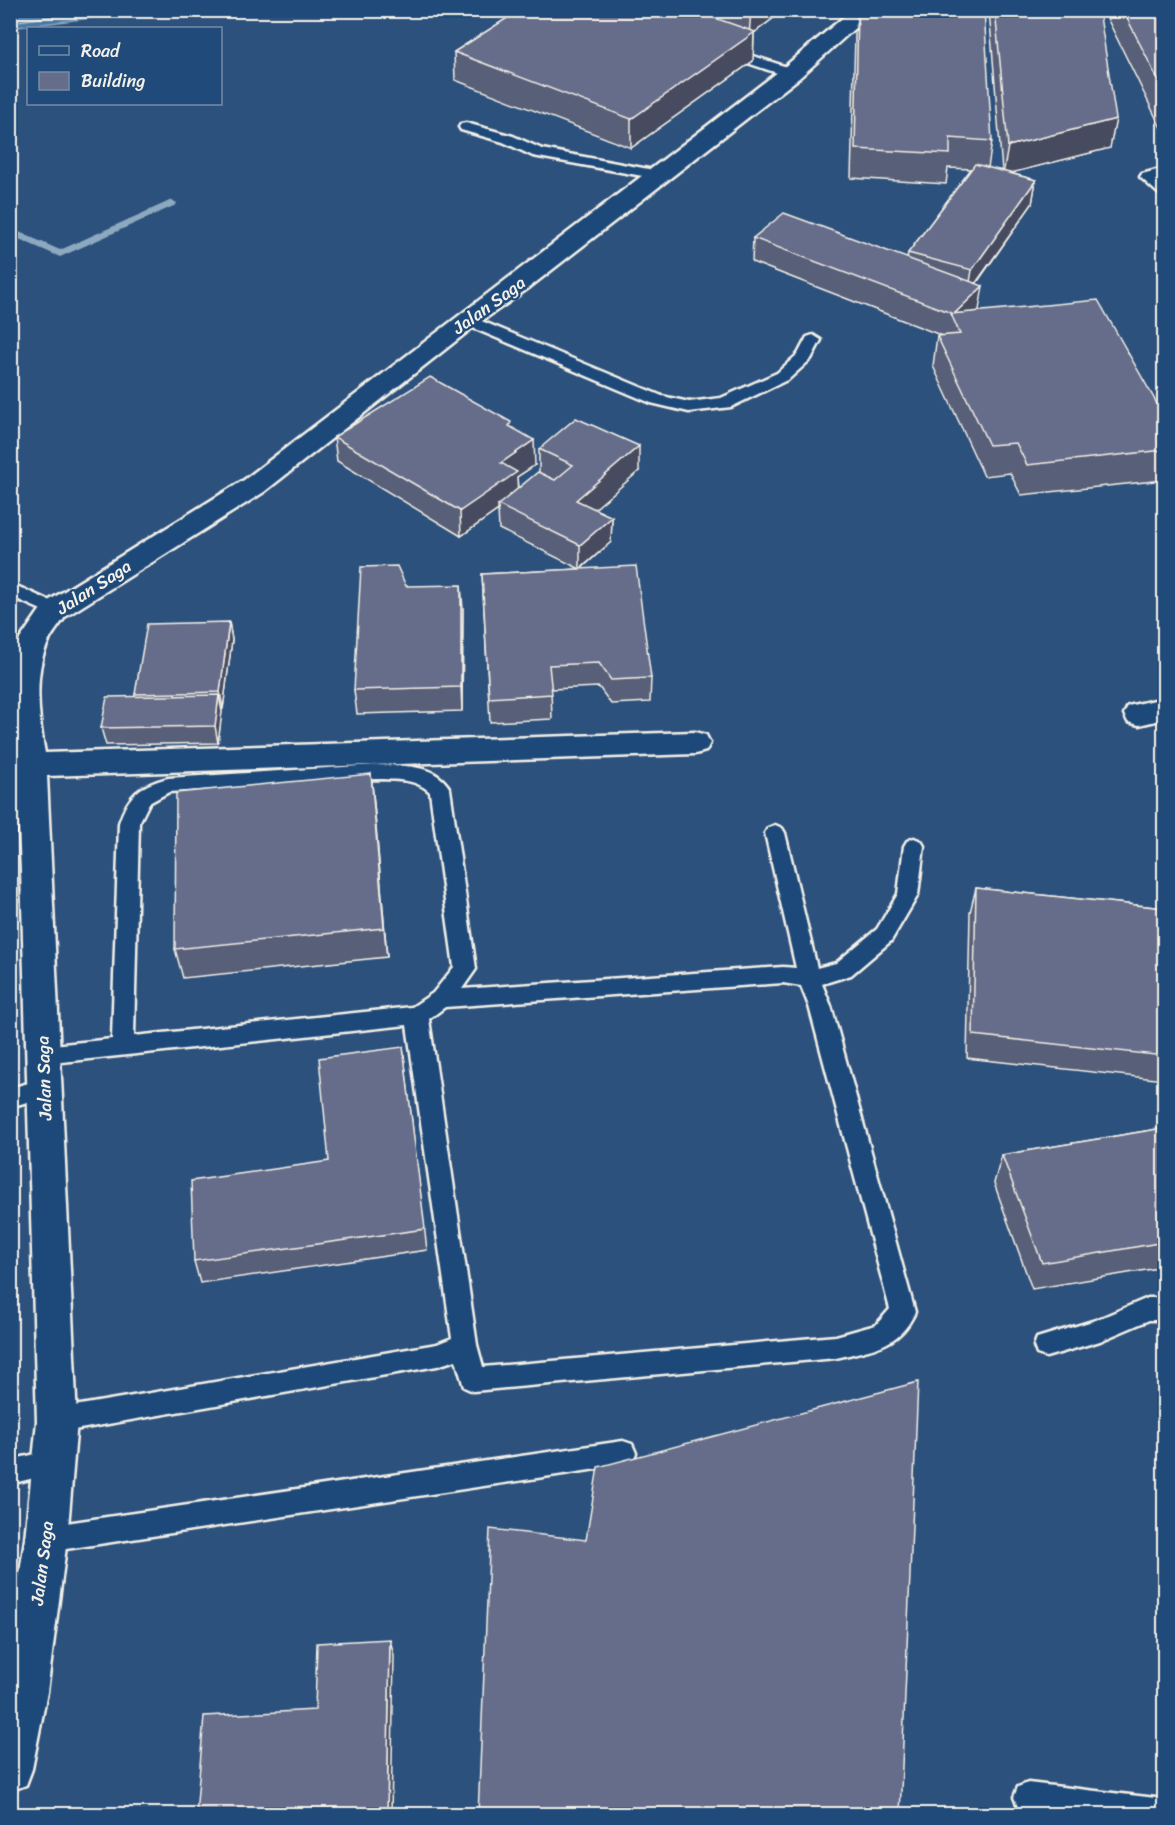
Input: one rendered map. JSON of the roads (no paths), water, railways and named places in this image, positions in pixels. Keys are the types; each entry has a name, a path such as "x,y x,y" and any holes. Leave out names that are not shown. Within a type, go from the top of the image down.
{"street":[{"name":"Jalan Saga","path":"10,1769 25,1692 46,1539 57,1422 43,1055 24,873 31,765 24,721 26,663 33,642 55,610 254,486 416,363 467,320 517,285 659,176 791,73 865,10"},
{"path":"31,765 695,743"}],"lane":[{"path":"713,46 791,73"},
{"path":"466,127 508,139 538,153 659,176"},
{"path":"1164,172 1147,177 1164,191"},
{"path":"467,320 657,400 689,407 724,403 783,376 805,356 813,340"},
{"path":"10,590 55,610"},
{"path":"43,1055 417,1015 441,999 465,969 440,789 428,778 412,774 376,772 168,785 153,790 136,803 129,823 123,1046"},
{"path":"417,1015 465,1345 473,1379 836,1347 884,1334 903,1312 820,1006 809,979 775,833"},
{"path":"441,999 783,975 809,979 843,969 884,935 908,895 914,846"},
{"path":"10,1098 44,1088"},
{"path":"1046,1346 1100,1330 1148,1309 1164,1309"},
{"path":"57,1422 437,1355 465,1345"},
{"path":"46,1539 623,1453"},
{"path":"10,1472 53,1462"},
{"path":"1028,1797 1164,1814"}],"water":[{"path":"11,10 145,10 145,11 11,28"}],"waterway":[{"path":"10,231 60,254 172,203"}]}
